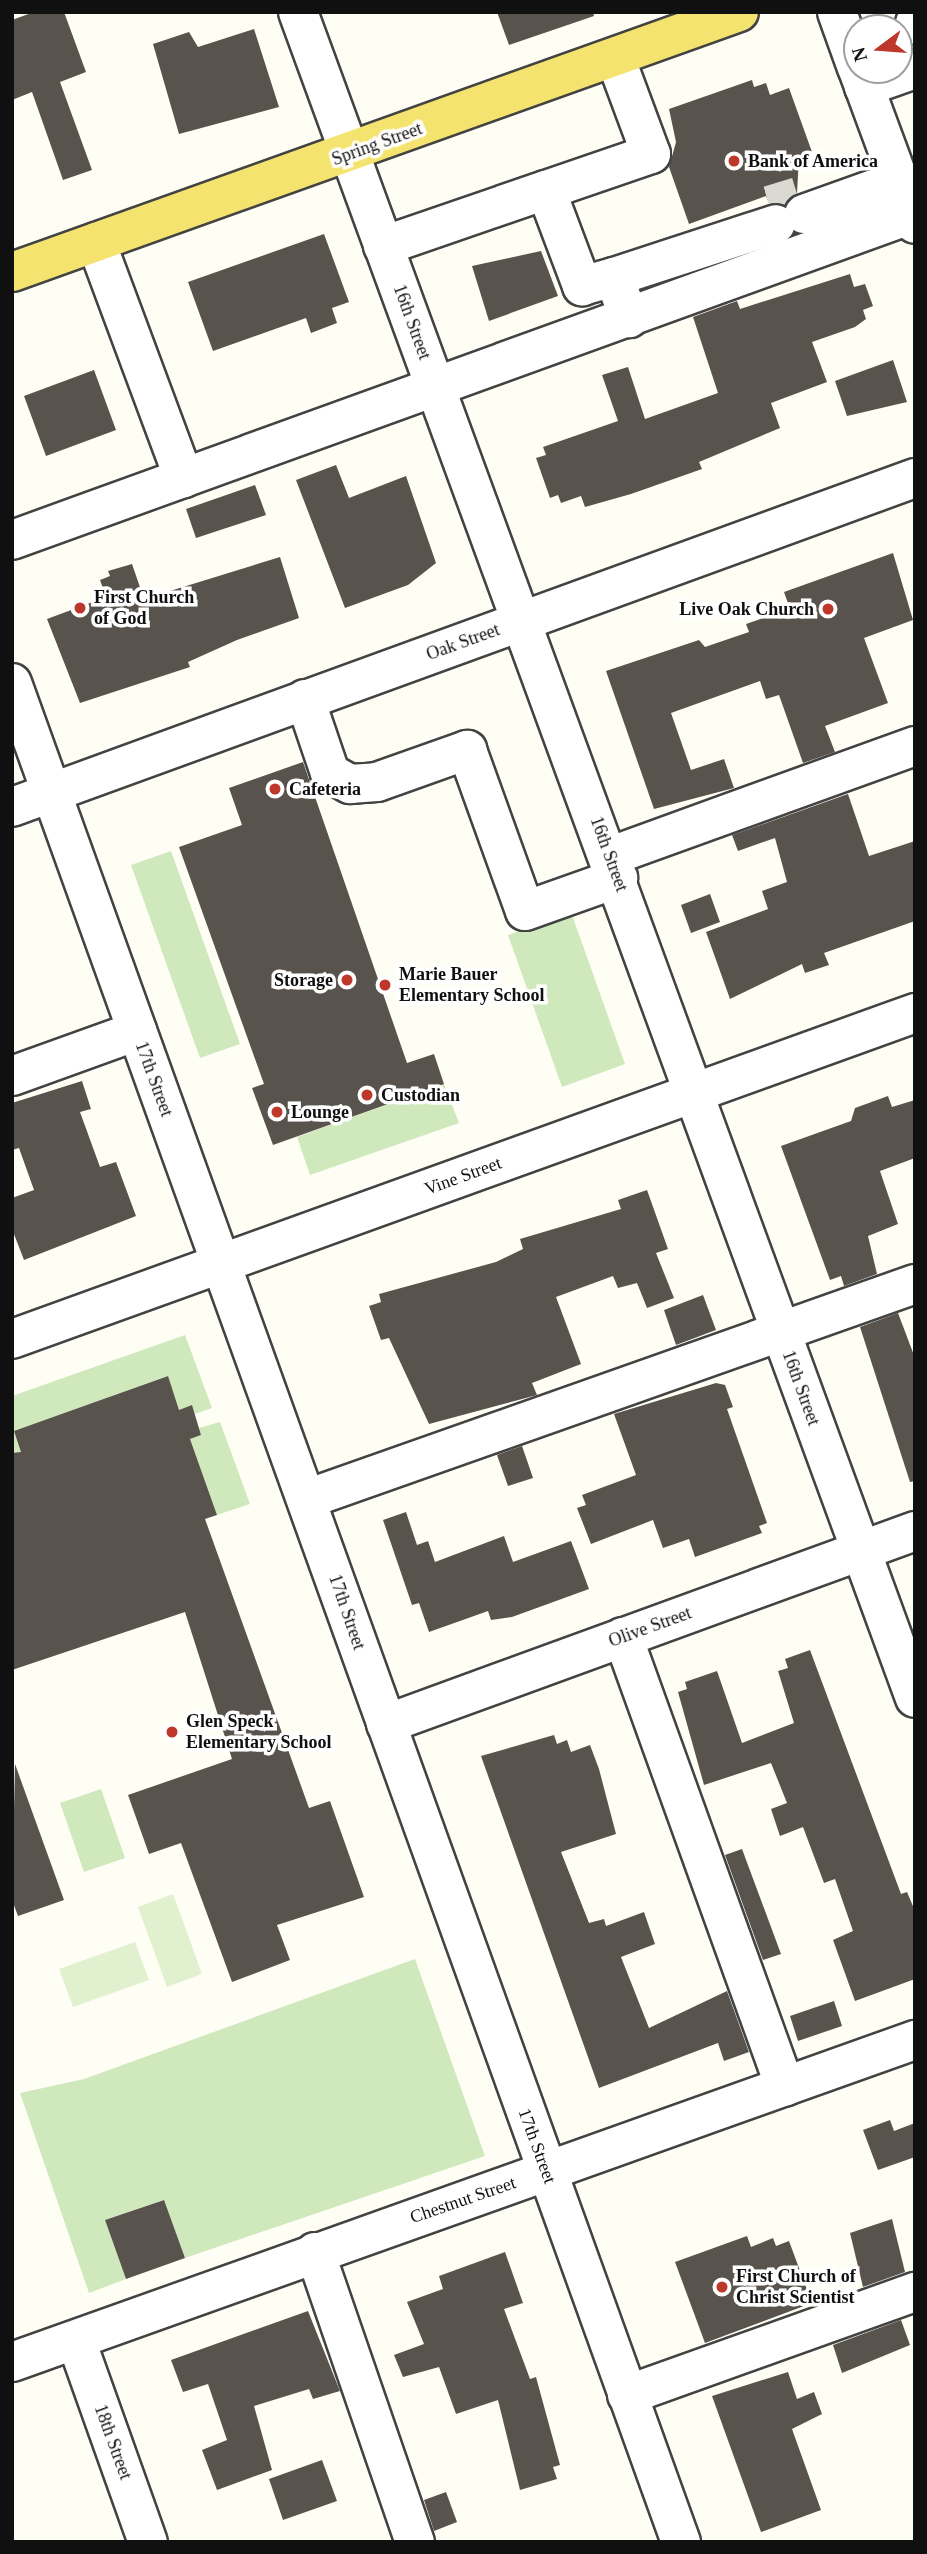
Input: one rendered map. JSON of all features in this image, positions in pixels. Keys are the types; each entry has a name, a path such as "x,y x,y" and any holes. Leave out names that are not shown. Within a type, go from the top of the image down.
{"main road":[{"name":"Spring Street","path":"12,272 350,154 739,12"}],"street":[{"name":"16th Street","path":"298,12 614,867 915,1698"},
{"path":"837,12 843,29"},
{"path":"383,246 651,154 615,57"},
{"path":"862,84 910,208"},
{"path":"546,190 582,286 727,241 744,215 787,210 818,190 845,199 910,208"},
{"path":"12,540 629,318 910,208"},
{"path":"96,242 184,478"},
{"path":"614,277 629,318"},
{"name":"Oak Street","path":"12,807 915,478"},
{"name":"17th Street","path":"12,682 681,2542"},
{"path":"305,699 330,773 350,784 377,782 467,750 525,911 614,867 915,746"},
{"name":"Vine Street","path":"12,1339 915,1013"},
{"path":"12,1076 137,1031"},
{"path":"307,1499 915,1283"},
{"name":"Olive Street","path":"386,1724 915,1531"},
{"path":"623,1637 785,2087"},
{"name":"Chestnut Street","path":"12,2362 77,2343 315,2252 915,2040"},
{"path":"315,2252 415,2542"},
{"path":"627,2395 915,2292"},
{"name":"18th Street","path":"77,2343 148,2542"}],"green space":[{"path":"171,851 240,1044 200,1058 131,865"},
{"path":"571,912 625,1064 562,1087 508,935"},
{"path":"444,1084 459,1123 310,1175 297,1137"},
{"path":"185,1335 212,1408 195,1414 191,1406 179,1410 167,1376 109,1397 156,1532 73,1411 14,1431 61,1566 12,1541 12,1396"},
{"path":"220,1422 250,1504 217,1515 190,1439 201,1435 199,1428"},
{"path":"101,1789 125,1858 84,1872 60,1803"},
{"path":"173,1894 202,1974 167,1987 138,1907"},
{"path":"135,1942 149,1980 73,2007 59,1969"},
{"path":"415,1959 485,2156 185,2258 163,2200 105,2220 126,2279 89,2293 20,2093 84,2079"}],"building":[{"path":"34,12 64,12 86,72 60,82 92,170 63,180 32,92 12,100 12,20"},
{"path":"497,12 593,12 594,16 509,45"},
{"path":"254,29 279,107 179,134 153,44 189,32 198,47"},
{"name":"Bank of America","path":"752,80 754,87 766,83 770,95 789,88 812,152 799,157 797,193 785,205 769,203 766,196 689,224 669,167 676,142 669,109"},
{"path":"324,234 349,302 332,308 337,323 311,333 306,318 213,351 188,282"},
{"path":"541,251 558,296 489,321 472,266"},
{"path":"850,274 854,287 865,284 873,306 863,310 866,319 855,327 812,342 827,382 771,403 780,428 699,462 702,469 631,494 585,507 581,496 561,503 558,495 550,498 536,458 546,455 543,447 618,421 602,375 628,367 645,419 718,393 693,317 737,301 740,309"},
{"path":"893,360 907,402 847,416 835,381"},
{"path":"94,370 116,430 46,456 24,396"},
{"path":"336,465 349,498 406,476 436,563 408,585 345,608 296,480"},
{"path":"255,485 266,515 196,538 186,509"},
{"path":"893,553 913,620 864,638 888,703 825,726 835,752 803,763 779,695 766,699 760,681 671,713 691,770 724,759 734,788 654,809 606,671 699,640 705,647 749,632 746,624 790,609 784,592"},
{"path":"280,557 299,618 237,640 188,662 190,667 80,703 47,619 106,597 100,580 110,576 108,571 132,564 144,599"},
{"path":"303,762 407,1063 434,1054 444,1084 273,1145 252,1088 264,1084 179,847 242,825 229,788"},
{"path":"848,794 869,856 915,841 915,921 824,953 829,965 805,973 802,964 730,999 706,932 768,909 762,891 787,882 775,838 738,851 732,835"},
{"path":"710,894 720,922 691,933 681,905"},
{"path":"82,1081 91,1109 80,1112 100,1167 116,1162 136,1216 24,1260 12,1229 12,1198 34,1190 19,1148 12,1150 12,1103"},
{"path":"888,1096 892,1107 915,1100 915,1158 880,1171 898,1224 868,1236 877,1274 844,1286 841,1276 830,1280 781,1146 851,1121 855,1108"},
{"path":"647,1190 668,1249 656,1253 674,1298 647,1308 637,1283 618,1288 613,1276 556,1297 581,1364 532,1383 537,1395 429,1424 389,1338 381,1340 369,1306 381,1302 379,1294 496,1262 523,1249 520,1239 621,1209 618,1200"},
{"path":"703,1295 716,1330 676,1345 664,1310"},
{"path":"898,1313 915,1358 915,1481 910,1482 860,1327"},
{"path":"168,1376 179,1410 192,1405 201,1435 190,1439 217,1515 205,1519 309,1808 330,1801 364,1897 277,1925 290,1960 232,1982 181,1843 149,1854 128,1795 232,1759 185,1612 12,1670 12,1453 21,1452 14,1431"},
{"path":"716,1383 725,1385 733,1407 727,1409 767,1523 759,1526 762,1533 695,1557 689,1539 663,1548 653,1520 591,1544 577,1508 586,1505 582,1495 636,1475 614,1414"},
{"path":"522,1446 533,1478 508,1486 497,1455"},
{"path":"406,1512 417,1545 428,1541 435,1562 504,1536 513,1562 571,1541 589,1589 512,1617 491,1620 488,1611 429,1632 419,1603 412,1605 383,1520"},
{"path":"810,1650 901,1894 907,1892 915,1911 915,1979 855,2001 833,1940 853,1931 835,1879 824,1883 803,1827 780,1836 771,1809 787,1803 771,1763 704,1785 678,1692 687,1689 685,1682 717,1671 742,1743 794,1723 778,1671 788,1668 785,1659"},
{"path":"554,1735 557,1744 567,1740 571,1752 590,1745 599,1769 616,1834 561,1852 589,1923 604,1919 606,1926 644,1912 655,1944 621,1957 649,2028 727,1991 749,2052 724,2061 718,2043 599,2088 481,1756"},
{"path":"15,1764 64,1900 18,1916 12,1900"},
{"path":"742,1849 781,1954 763,1960 725,1855"},
{"path":"834,2001 842,2026 798,2041 790,2016"},
{"path":"890,2120 894,2131 915,2123 915,2157 878,2170 863,2130"},
{"path":"164,2200 185,2258 126,2279 105,2220"},
{"path":"892,2219 905,2272 863,2287 850,2233"},
{"path":"747,2236 751,2247 773,2238 776,2246 789,2241 812,2303 705,2343 675,2262"},
{"path":"505,2252 523,2303 504,2309 530,2379 536,2377 560,2465 553,2467 557,2479 520,2490 498,2400 456,2414 439,2367 403,2377 394,2355 424,2344 407,2302 443,2289 439,2276"},
{"path":"308,2311 340,2391 313,2399 309,2389 254,2406 272,2470 217,2490 202,2450 227,2440 208,2384 183,2392 171,2360"},
{"path":"901,2320 910,2345 842,2373 833,2345"},
{"path":"788,2372 797,2399 814,2392 822,2414 792,2429 821,2510 761,2532 712,2396"},
{"path":"322,2460 337,2501 283,2520 269,2479"},
{"path":"446,2492 457,2522 434,2531 424,2500"}],"tunnel":[{"path":"769,205 798,196"}],"place":[{"name":"Bank of America","path":"734,161"},
{"name":"First Church of God","path":"80,608"},
{"name":"Live Oak Church","path":"828,609"},
{"name":"Cafeteria","path":"275,789"},
{"name":"Storage","path":"347,980"},
{"name":"Marie Bauer Elementary School","path":"385,985"},
{"name":"Custodian","path":"367,1095"},
{"name":"Lounge","path":"277,1112"},
{"name":"Glen Speck Elementary School","path":"172,1732"},
{"name":"First Church of Christ Scientist","path":"722,2287"}]}
